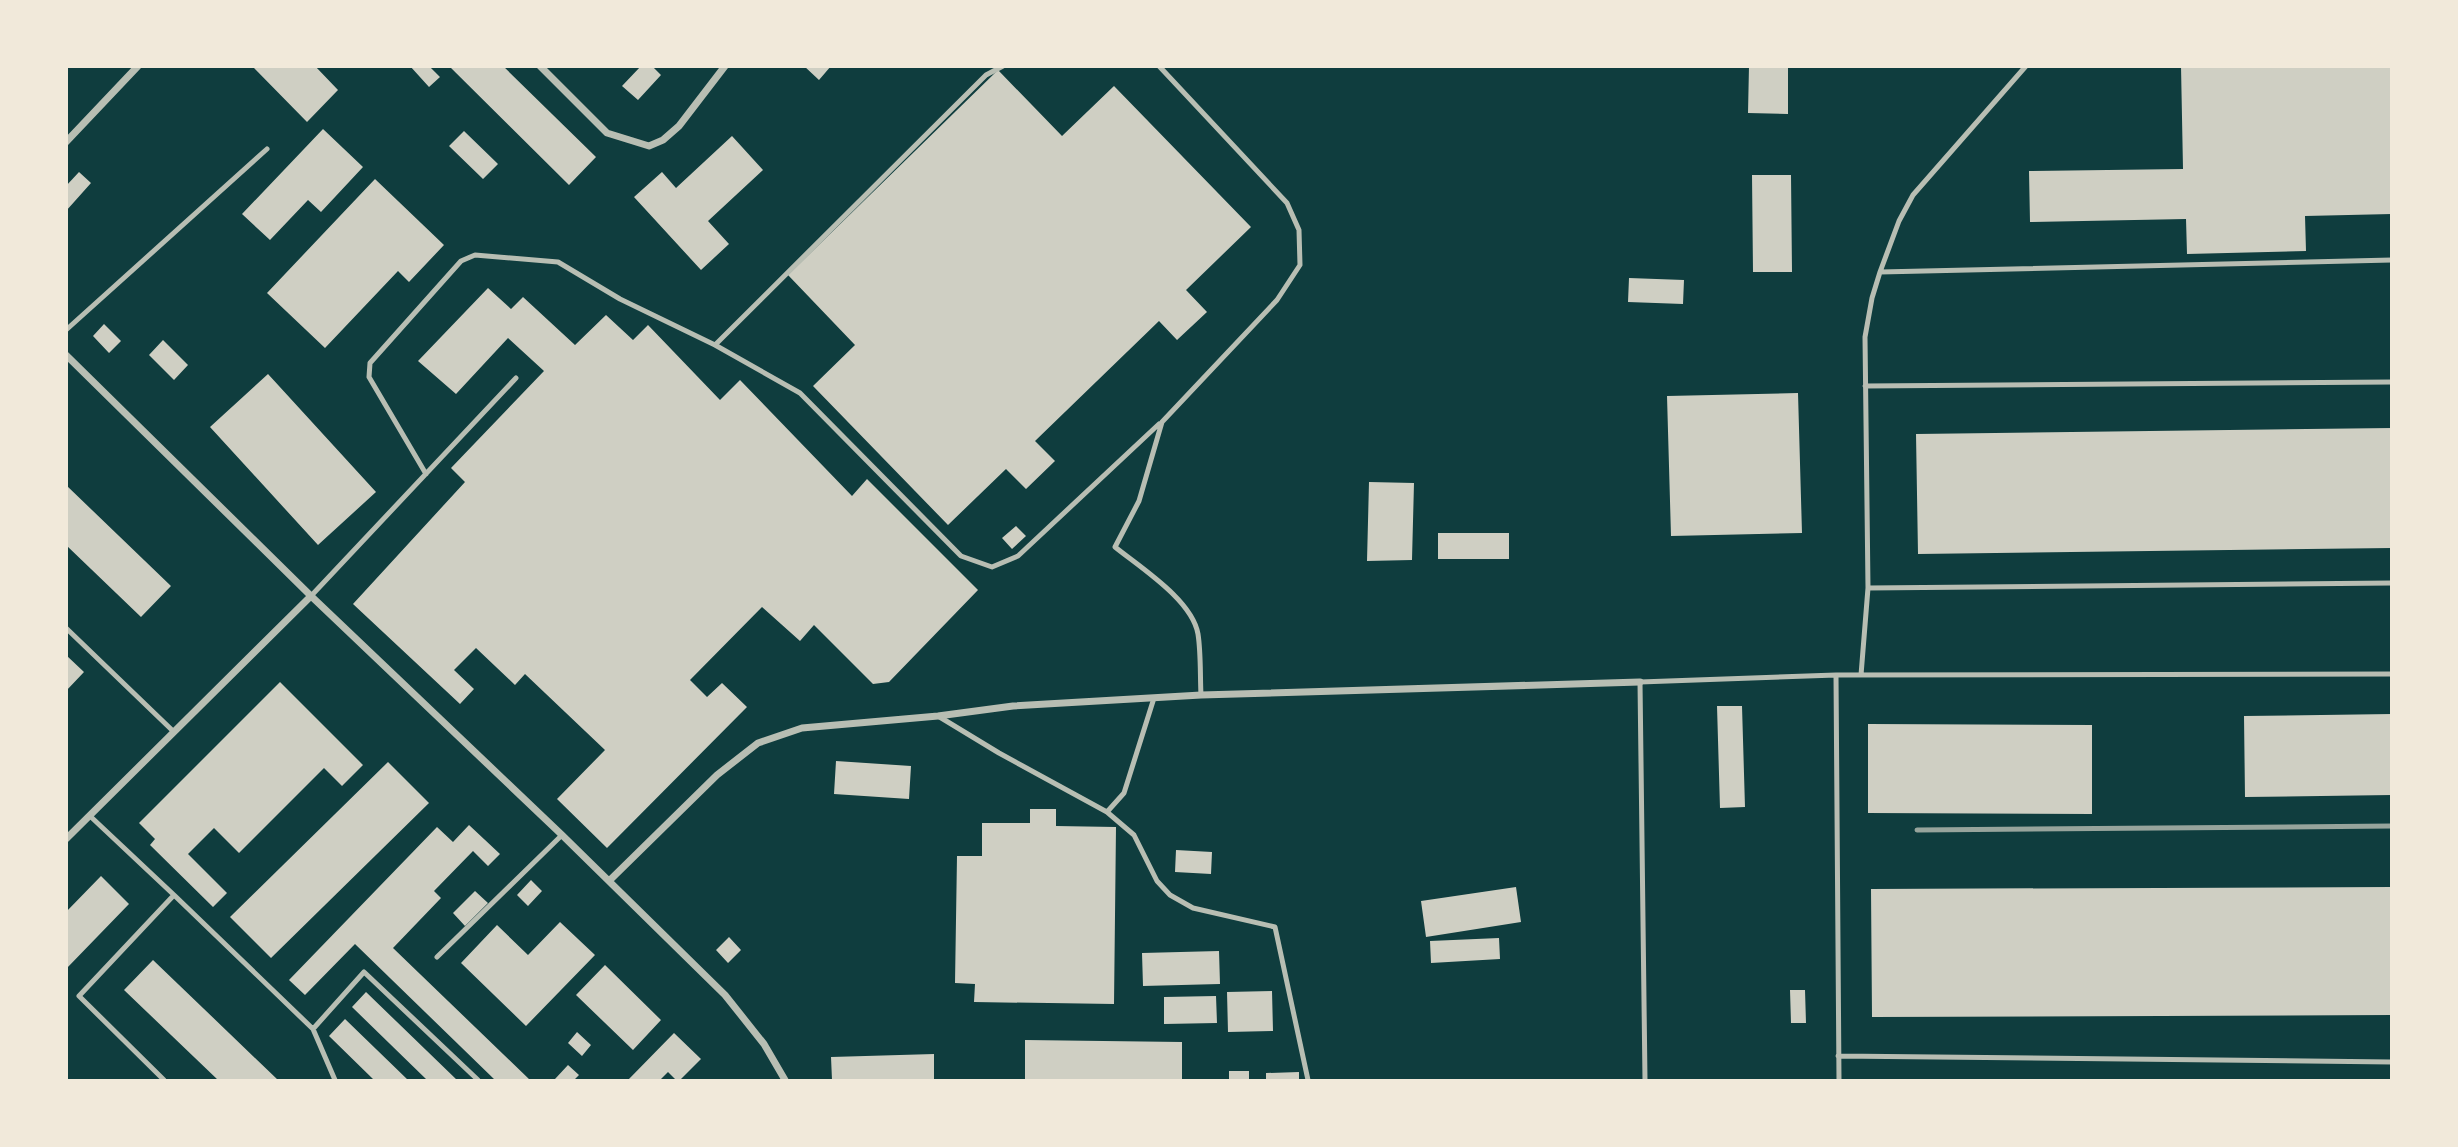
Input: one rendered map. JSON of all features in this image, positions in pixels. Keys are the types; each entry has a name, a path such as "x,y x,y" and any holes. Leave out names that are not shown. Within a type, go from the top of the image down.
{"street":[{"path":"66,142 138,66"},
{"path":"540,66 607,133 649,146 663,140 679,126 725,66"},
{"path":"66,355 311,596 725,995 764,1044 785,1080"},
{"path":"66,839 311,596"},
{"path":"609,881 718,775 758,743 802,728 939,716 1013,706 1201,695 1640,682"}],"lane":[{"path":"715,345 986,75 1003,66"},
{"path":"426,474 369,377 370,363 461,261 475,255 558,262 620,299 715,345 800,393 961,556 992,567 1018,556 1161,422 1277,300 1300,265 1299,229 1287,203 1158,66"},
{"path":"1861,675 1868,589 1865,337 1872,298 1899,221 1913,195 2026,66"},
{"path":"66,330 267,149"},
{"path":"1880,272 2392,260"},
{"path":"311,596 516,378"},
{"path":"1866,386 2392,382"},
{"path":"1161,422 1139,501 1115,548 1173,594 1190,615 1198,633 1201,695"},
{"path":"1868,589 2392,583"},
{"path":"66,628 174,732"},
{"path":"1645,1080 1640,682 1836,675 2392,674"},
{"path":"1836,675 1839,1080"},
{"path":"1107,812 1125,793 1154,698"},
{"path":"939,716 999,753 1107,812 1134,835 1157,881 1170,895 1193,908 1275,927 1308,1080"},
{"path":"90,816 313,1029 335,1080"},
{"path":"437,957 562,835"},
{"path":"164,1080 79,996 174,895"},
{"path":"313,1029 364,972 478,1080"},
{"path":"1838,1056 2392,1062"}],"building":[{"path":"252,66 315,66 338,90 307,122"},
{"path":"410,66 429,66 440,77 429,87"},
{"path":"449,66 503,66 596,157 569,185"},
{"path":"641,66 652,66 661,75 638,100 622,86"},
{"path":"804,66 831,66 819,80"},
{"path":"1749,66 1788,66 1788,114 1748,113"},
{"path":"2181,66 2392,66 2392,214 2305,216 2306,251 2187,254 2186,219 2030,222 2029,171 2183,169"},
{"path":"998,70 1062,136 1114,86 1251,227 1186,290 1207,312 1177,340 1159,321 1035,441 1055,461 1026,489 1006,469 948,525 813,386 855,345 788,275"},
{"path":"323,129 363,167 321,212 308,200 270,240 242,214"},
{"path":"464,131 498,164 483,179 449,146"},
{"path":"732,136 763,170 708,221 729,244 701,270 634,197 662,172 676,188"},
{"path":"79,172 91,183 66,211 66,186"},
{"path":"1752,175 1791,175 1792,272 1753,272"},
{"path":"375,179 444,245 409,282 398,271 325,348 267,293"},
{"path":"1629,278 1684,280 1683,304 1628,302"},
{"path":"488,288 511,309 523,297 575,345 606,315 633,340 648,325 720,400 740,380 852,496 867,479 978,590 889,682 873,684 814,625 800,641 762,607 690,680 707,697 722,683 747,707 607,848 557,799 605,750 525,674 515,685 476,648 454,670 474,689 460,704 353,604 465,482 451,468 544,371 508,338 456,394 418,361"},
{"path":"104,324 121,341 109,353 93,336"},
{"path":"163,340 188,365 174,380 149,355"},
{"path":"268,374 376,492 318,545 210,427"},
{"path":"1798,393 1802,533 1671,536 1667,396"},
{"path":"2392,428 2392,548 1918,554 1916,434"},
{"path":"1369,482 1414,483 1412,560 1367,561"},
{"path":"66,485 171,586 141,617 66,545"},
{"path":"1016,526 1026,536 1012,549 1002,538"},
{"path":"1438,533 1509,533 1509,559 1438,559"},
{"path":"66,655 84,672 66,691"},
{"path":"280,682 363,765 342,786 324,768 239,853 214,828 188,854 227,893 213,907 150,845 155,839 139,823"},
{"path":"1717,706 1742,706 1745,807 1720,808"},
{"path":"2392,714 2392,795 2245,797 2244,716"},
{"path":"1868,724 2092,725 2092,814 1868,813"},
{"path":"836,761 911,766 909,799 834,794"},
{"path":"388,762 429,803 271,958 230,917"},
{"path":"1030,809 1056,809 1056,826 1116,827 1114,1004 974,1002 975,984 955,983 957,856 982,856 982,823 1030,823"},
{"path":"469,825 500,854 488,866 473,851 434,891 441,898 393,948 530,1080 495,1080 355,944 305,995 289,980 437,827 453,842"},
{"path":"1176,850 1212,852 1211,874 1175,872"},
{"path":"101,876 129,904 66,969 66,912"},
{"path":"531,880 542,891 528,906 517,895"},
{"path":"1516,887 1521,922 1426,937 1421,901"},
{"path":"2392,887 2392,1015 1872,1017 1871,889"},
{"path":"475,891 488,903 465,926 453,913"},
{"path":"560,922 595,955 526,1026 461,963 497,925 528,955"},
{"path":"729,937 741,950 728,963 716,950"},
{"path":"1499,938 1500,959 1431,963 1430,941"},
{"path":"1219,951 1220,984 1143,986 1142,953"},
{"path":"153,960 278,1080 218,1080 124,990"},
{"path":"605,965 661,1020 633,1050 576,995"},
{"path":"1790,990 1805,990 1806,1023 1791,1023"},
{"path":"1272,991 1273,1031 1228,1032 1227,992"},
{"path":"366,992 457,1080 427,1080 352,1007"},
{"path":"1216,996 1217,1023 1164,1024 1164,997"},
{"path":"345,1019 408,1080 374,1080 329,1036"},
{"path":"577,1032 591,1045 582,1056 568,1043"},
{"path":"674,1033 701,1059 680,1080 676,1080 668,1072 660,1080 628,1080"},
{"path":"1025,1040 1182,1042 1182,1080 1025,1080"},
{"path":"934,1054 934,1080 832,1080 831,1057"},
{"path":"568,1065 579,1075 574,1080 555,1079"},
{"path":"1229,1071 1249,1071 1249,1080 1229,1080"},
{"path":"1299,1072 1299,1080 1266,1080 1266,1073"}],"railway":[{"path":"1917,830 2392,826"}]}
